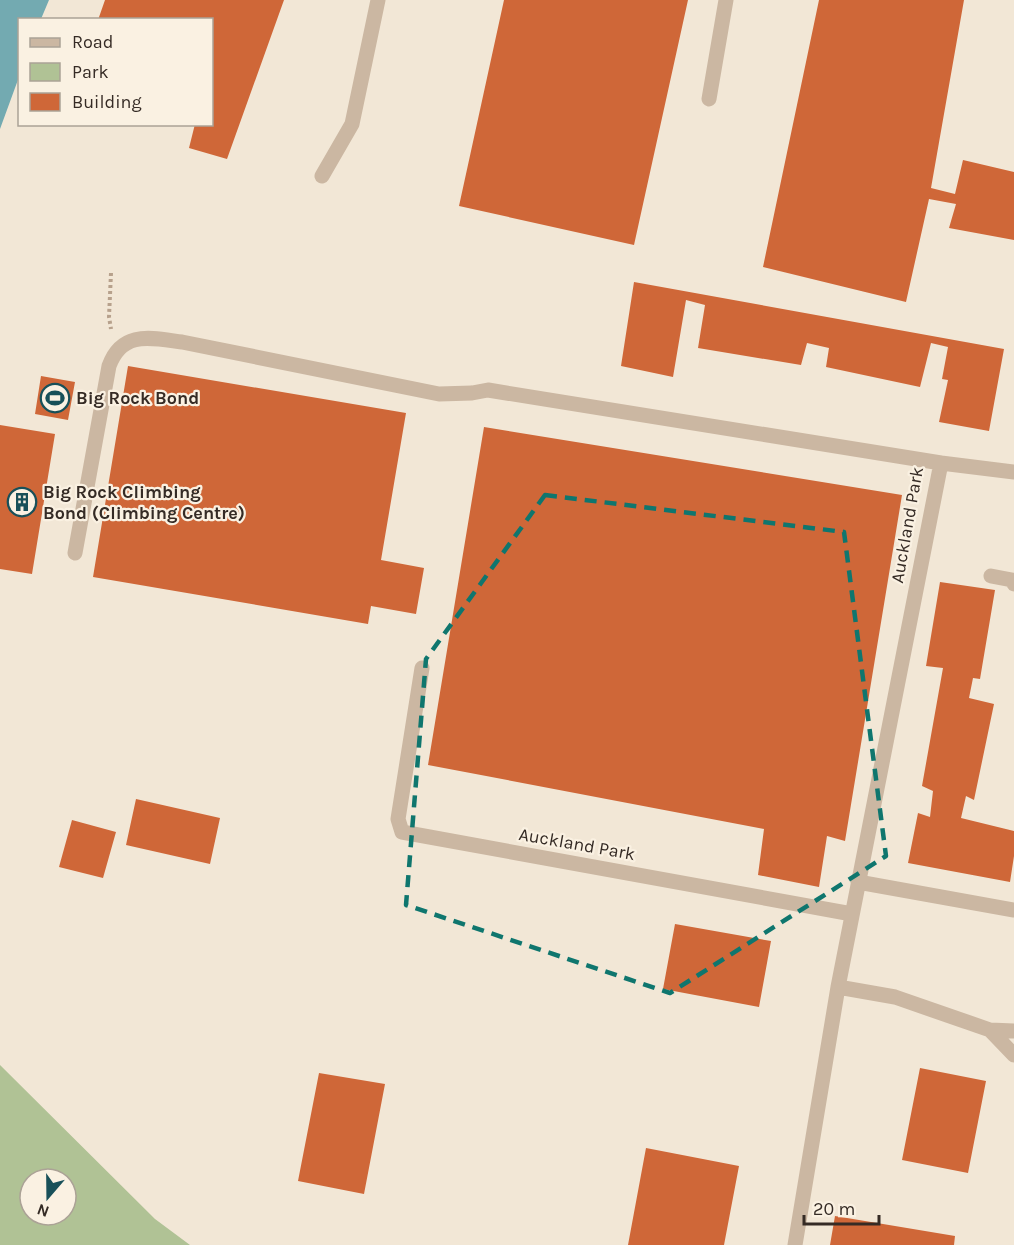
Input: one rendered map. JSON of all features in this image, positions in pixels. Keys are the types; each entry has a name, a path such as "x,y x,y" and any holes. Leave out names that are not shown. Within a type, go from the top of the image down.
{"street":[{"path":"322,176 352,123 378,0"},
{"path":"709,99 726,0"},
{"name":"Auckland Park","path":"75,554 105,383 114,354 126,342 149,338 182,342 439,394 488,390 940,463 838,987 795,1245"},
{"path":"940,463 1014,472"},
{"path":"991,576 1012,580 1014,584"},
{"name":"Auckland Park","path":"422,668 398,819 402,832 852,914"},
{"path":"858,882 1014,910"},
{"path":"838,987 895,997 990,1030 1014,1030"},
{"path":"990,1030 1014,1055"}],"path":[{"path":"109,317 111,273"}],"highlighted area":[{"path":"545,495 844,532 886,856 670,993 406,905 426,659"}],"green space":[{"path":"0,1065 155,1219 190,1245 0,1245"}],"water":[{"path":"0,0 49,0 41,18 18,18 18,80 0,129"}],"building":[{"path":"105,0 284,0 227,159 189,148 194,126 213,126 213,18 99,18"},
{"path":"504,0 688,0 634,245 459,206"},
{"path":"819,0 964,0 931,188 955,194 963,160 1014,172 1014,240 949,228 956,204 929,199 906,302 763,267"},
{"path":"634,282 1004,349 989,431 939,422 948,380 942,379 948,347 931,343 920,387 826,367 829,348 807,343 801,365 698,348 705,305 686,300 673,377 621,366"},
{"path":"128,366 406,413 381,560 424,568 416,614 371,606 368,624 93,577"},
{"name":"Big Rock Bond","path":"41,376 75,382 68,420 35,414"},
{"name":"Big Rock Climbing Bond (Climbing Centre)","path":"0,425 55,434 32,574 0,569"},
{"path":"484,427 902,495 845,841 827,836 819,887 758,875 764,829 428,765"},
{"path":"940,582 995,590 980,679 973,678 969,698 994,704 974,800 966,796 961,818 1014,831 1014,856 1010,882 908,863 918,813 930,817 933,791 922,786 943,668 926,666"},
{"path":"136,799 220,818 210,864 126,845"},
{"path":"72,820 116,832 103,878 59,867"},
{"path":"675,924 771,941 759,1007 663,989"},
{"path":"920,1068 986,1081 968,1173 902,1160"},
{"path":"319,1073 385,1084 364,1194 298,1181"},
{"path":"646,1148 739,1166 724,1245 628,1245"},
{"path":"835,1216 955,1236 954,1245 830,1245"}],"place":[{"name":"Big Rock Bond","path":"55,398"},
{"name":"Big Rock Climbing Bond (Climbing Centre)","path":"22,502"}]}
